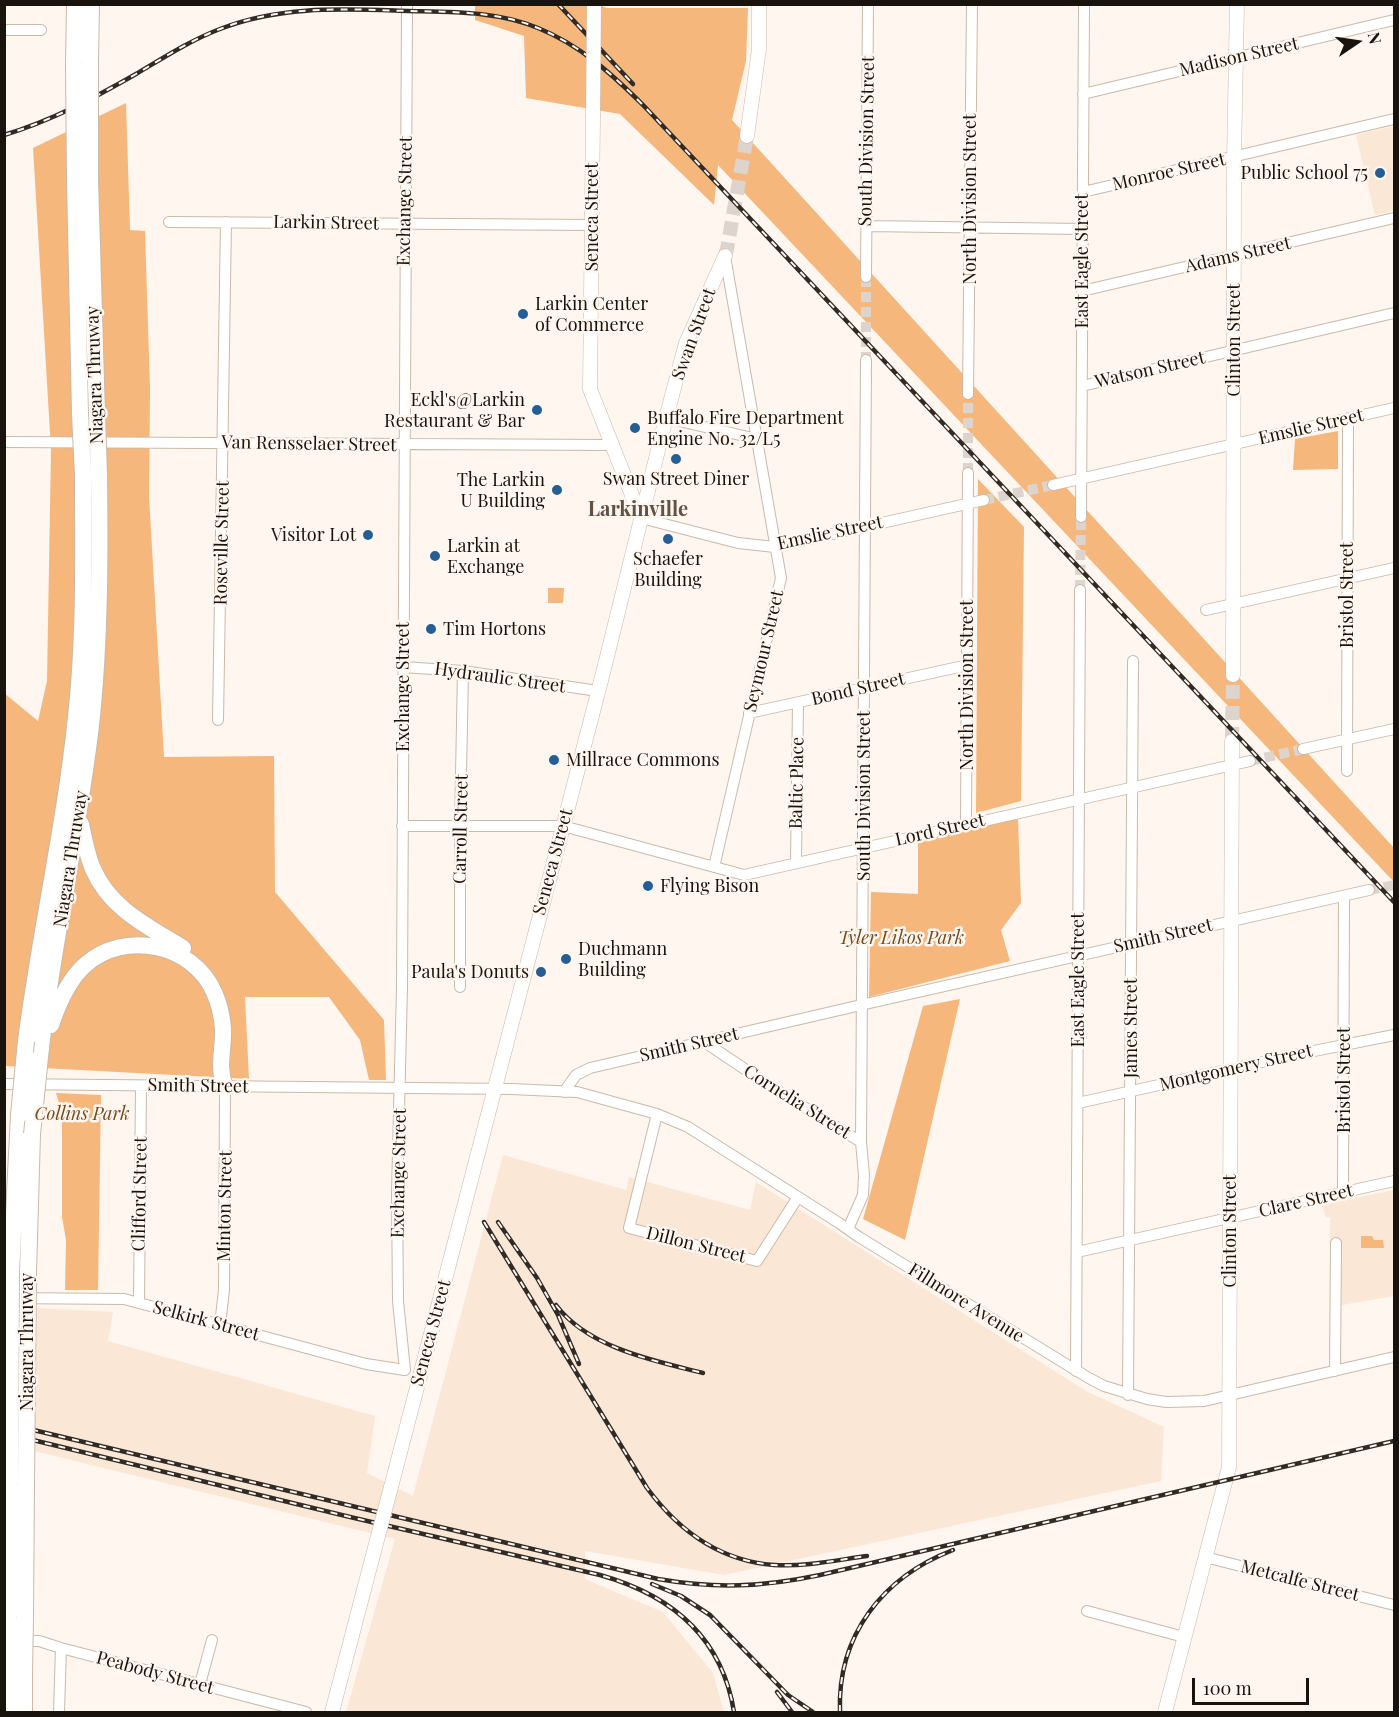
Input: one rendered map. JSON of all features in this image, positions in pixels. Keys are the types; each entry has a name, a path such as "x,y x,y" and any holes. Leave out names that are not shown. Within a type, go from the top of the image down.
{"highway":[{"name":"Niagara Thruway","path":"20,1127 38,1047 79,814 82,791 84,716 100,568 91,475 82,180 82,63 75,4"},
{"name":"Niagara Thruway","path":"82,63 91,4"},
{"name":"Niagara Thruway","path":"24,1713 17,1671 17,1270 20,1127 38,1047 34,978 65,803 84,716"},
{"path":"79,814 93,869 112,900 124,911 200,961 222,990 230,1014 229,1075 225,1087"},
{"path":"38,1047 72,979 93,958 119,947 153,946 166,950 192,964 200,971 213,990 218,1000 223,1028 220,1075 225,1087"},
{"path":"4,1150 20,1127"},
{"path":"4,1246 17,1270"},
{"name":"Niagara Thruway","path":"9,1713 17,1671"}],"main road":[{"name":"Seneca Street","path":"332,1713 641,518 590,389 594,4"},
{"path":"747,136 759,49 759,4"},
{"name":"Clinton Street","path":"1233,675 1234,157 1237,4"},
{"name":"Swan Street","path":"641,518 686,343 725,256"},
{"name":"Clinton Street","path":"1165,1713 1228,1467 1232,741"}],"street":[{"name":"Exchange Street","path":"405,1370 398,1301 398,1151 407,4"},
{"name":"South Division Street","path":"866,277 868,4"},
{"name":"North Division Street","path":"969,394 972,4"},
{"name":"East Eagle Street","path":"1081,517 1084,4"},
{"name":"Madison Street","path":"1083,94 1395,20"},
{"path":"4,30 41,30"},
{"name":"Monroe Street","path":"1083,192 1395,119"},
{"name":"Adams Street","path":"1082,291 1395,218"},
{"name":"Larkin Street","path":"169,222 592,225"},
{"name":"Roseville Street","path":"218,720 225,222"},
{"path":"867,226 1083,229"},
{"name":"Seymour Street","path":"714,867 781,578 725,256"},
{"name":"Watson Street","path":"1082,386 1395,313"},
{"name":"South Division Street","path":"848,1229 863,1195 864,1175 861,1142 861,1005 866,360"},
{"name":"Emslie Street","path":"1053,485 1395,408"},
{"path":"666,418 757,439"},
{"name":"Bristol Street","path":"1347,771 1348,419"},
{"name":"Van Rensselaer Street","path":"4,442 614,445"},
{"name":"North Division Street","path":"966,824 968,473"},
{"name":"Emslie Street","path":"641,518 738,543 776,547 984,500"},
{"path":"1206,610 1395,568"},
{"name":"East Eagle Street","path":"1076,1371 1080,590"},
{"name":"James Street","path":"1128,1395 1133,661"},
{"name":"Bond Street","path":"749,713 968,665"},
{"name":"Hydraulic Street","path":"403,667 463,671 598,691"},
{"name":"Carroll Street","path":"460,987 463,671"},
{"name":"Baltic Place","path":"796,863 798,702"},
{"path":"1304,749 1395,729"},
{"name":"Lord Street","path":"402,826 563,826 744,875 1250,761"},
{"name":"Smith Street","path":"4,1084 544,1089 564,1092 581,1071 703,1041 1369,890"},
{"name":"Bristol Street","path":"1343,1193 1344,896"},
{"name":"Montgomery Street","path":"1078,1103 1395,1035"},
{"name":"Cornelia Street","path":"703,1041 773,1088 861,1142"},
{"name":"Clifford Street","path":"139,1303 141,1086"},
{"name":"Minton Street","path":"220,1325 224,1290 225,1087"},
{"name":"Fillmore Avenue","path":"564,1092 598,1097 657,1114 688,1127 1076,1371 1104,1386 1128,1395 1166,1402 1185,1402 1228,1396 1395,1357"},
{"name":"Dillon Street","path":"657,1114 629,1228 757,1261 798,1197"},
{"name":"Clare Street","path":"1077,1252 1395,1182"},
{"path":"1335,1371 1336,1243"},
{"name":"Selkirk Street","path":"4,1298 124,1299 366,1364 405,1370"},
{"name":"Metcalfe Street","path":"1205,1557 1395,1605"},
{"path":"1087,1611 1184,1637"},
{"path":"200,1684 212,1640"},
{"name":"Peabody Street","path":"4,1641 51,1643 61,1648 306,1713"},
{"path":"59,1713 61,1648"}],"shaded area":[{"name":"Public School 75","path":"1394,126 1394,211 1375,215 1356,135"},
{"path":"503,1155 626,1190 629,1177 750,1210 756,1182 1086,1391 1164,1427 1161,1481 724,1575 585,1551 585,1579 663,1612 713,1673 724,1712 346,1712 395,1539 5,1444 4,1306 113,1312 108,1341 375,1416 367,1473 413,1496"},
{"path":"1394,1190 1394,1296 1342,1305 1341,1263 1330,1263 1330,1217 1326,1217 1322,1205"}],"green space":[{"path":"475,4 599,4 606,8 748,8 746,61 732,120 1394,848 1394,882 718,165 714,205 620,114 526,98 524,36 475,20"},
{"path":"126,103 130,230 145,231 150,389 149,496 164,757 274,756 275,892 384,1020 386,1080 369,1080 360,1040 329,997 245,997 249,1079 5,1066 4,693 38,721 47,681 51,450 33,148"},
{"path":"1338,431 1338,469 1293,470 1295,439"},
{"path":"978,479 1024,527 1021,801 976,813"},
{"path":"548,588 564,588 563,603 548,603"},
{"name":"Tyler Likos Park","path":"1018,819 1021,903 1001,930 1010,961 869,997 871,892 918,894 918,840"},
{"path":"960,999 905,1240 863,1219 923,1006"},
{"name":"Collins Park","path":"56,1093 101,1095 98,1290 65,1290 66,1240 62,1217 62,1113"},
{"path":"1361,1236 1372,1236 1374,1240 1383,1240 1384,1248 1361,1248"}],"tunnel":[{"path":"725,256 747,136"},
{"path":"866,277 866,360"},
{"path":"968,394 968,473"},
{"path":"984,500 1053,485"},
{"path":"1080,590 1081,517"},
{"path":"1232,741 1233,675"},
{"path":"1250,761 1303,749"},
{"path":"1369,890 1394,885"}],"railway":[{"path":"558,4 633,84"},
{"path":"4,135 72,108 209,33 243,21 289,12 336,9 491,15 523,22 568,43 607,72 644,106 1394,902"},
{"path":"484,1222 647,1488 672,1517 702,1541 718,1550 754,1562 797,1565 867,1556"},
{"path":"498,1222 537,1278 558,1315 579,1364"},
{"path":"556,1305 570,1320 604,1342 644,1358 703,1373"},
{"path":"4,1423 658,1579 720,1585 759,1584 820,1575 1394,1441"},
{"path":"4,1433 600,1575 626,1584 670,1607 705,1641 728,1685 734,1712"},
{"path":"840,1712 841,1684 847,1658 856,1634 869,1612 905,1576 953,1550"},
{"path":"652,1584 681,1596 710,1615 788,1695 813,1712"},
{"path":"777,1692 792,1712"}],"place":[{"name":"Public School 75","path":"1380,173"},
{"name":"Larkin Center of Commerce","path":"523,314"},
{"name":"Eckl's@Larkin Restaurant & Bar","path":"537,410"},
{"name":"Buffalo Fire Department Engine No. 32/L5","path":"635,428"},
{"name":"Swan Street Diner","path":"676,459"},
{"name":"The Larkin U Building","path":"557,490"},
{"name":"Visitor Lot","path":"368,535"},
{"name":"Schaefer Building","path":"668,539"},
{"name":"Larkin at Exchange","path":"435,556"},
{"name":"Tim Hortons","path":"431,629"},
{"name":"Millrace Commons","path":"554,760"},
{"name":"Flying Bison","path":"648,886"},
{"name":"Duchmann Building","path":"566,959"},
{"name":"Paula's Donuts","path":"541,972"}],"district":[{"name":"Larkinville","path":"638,510"}]}
